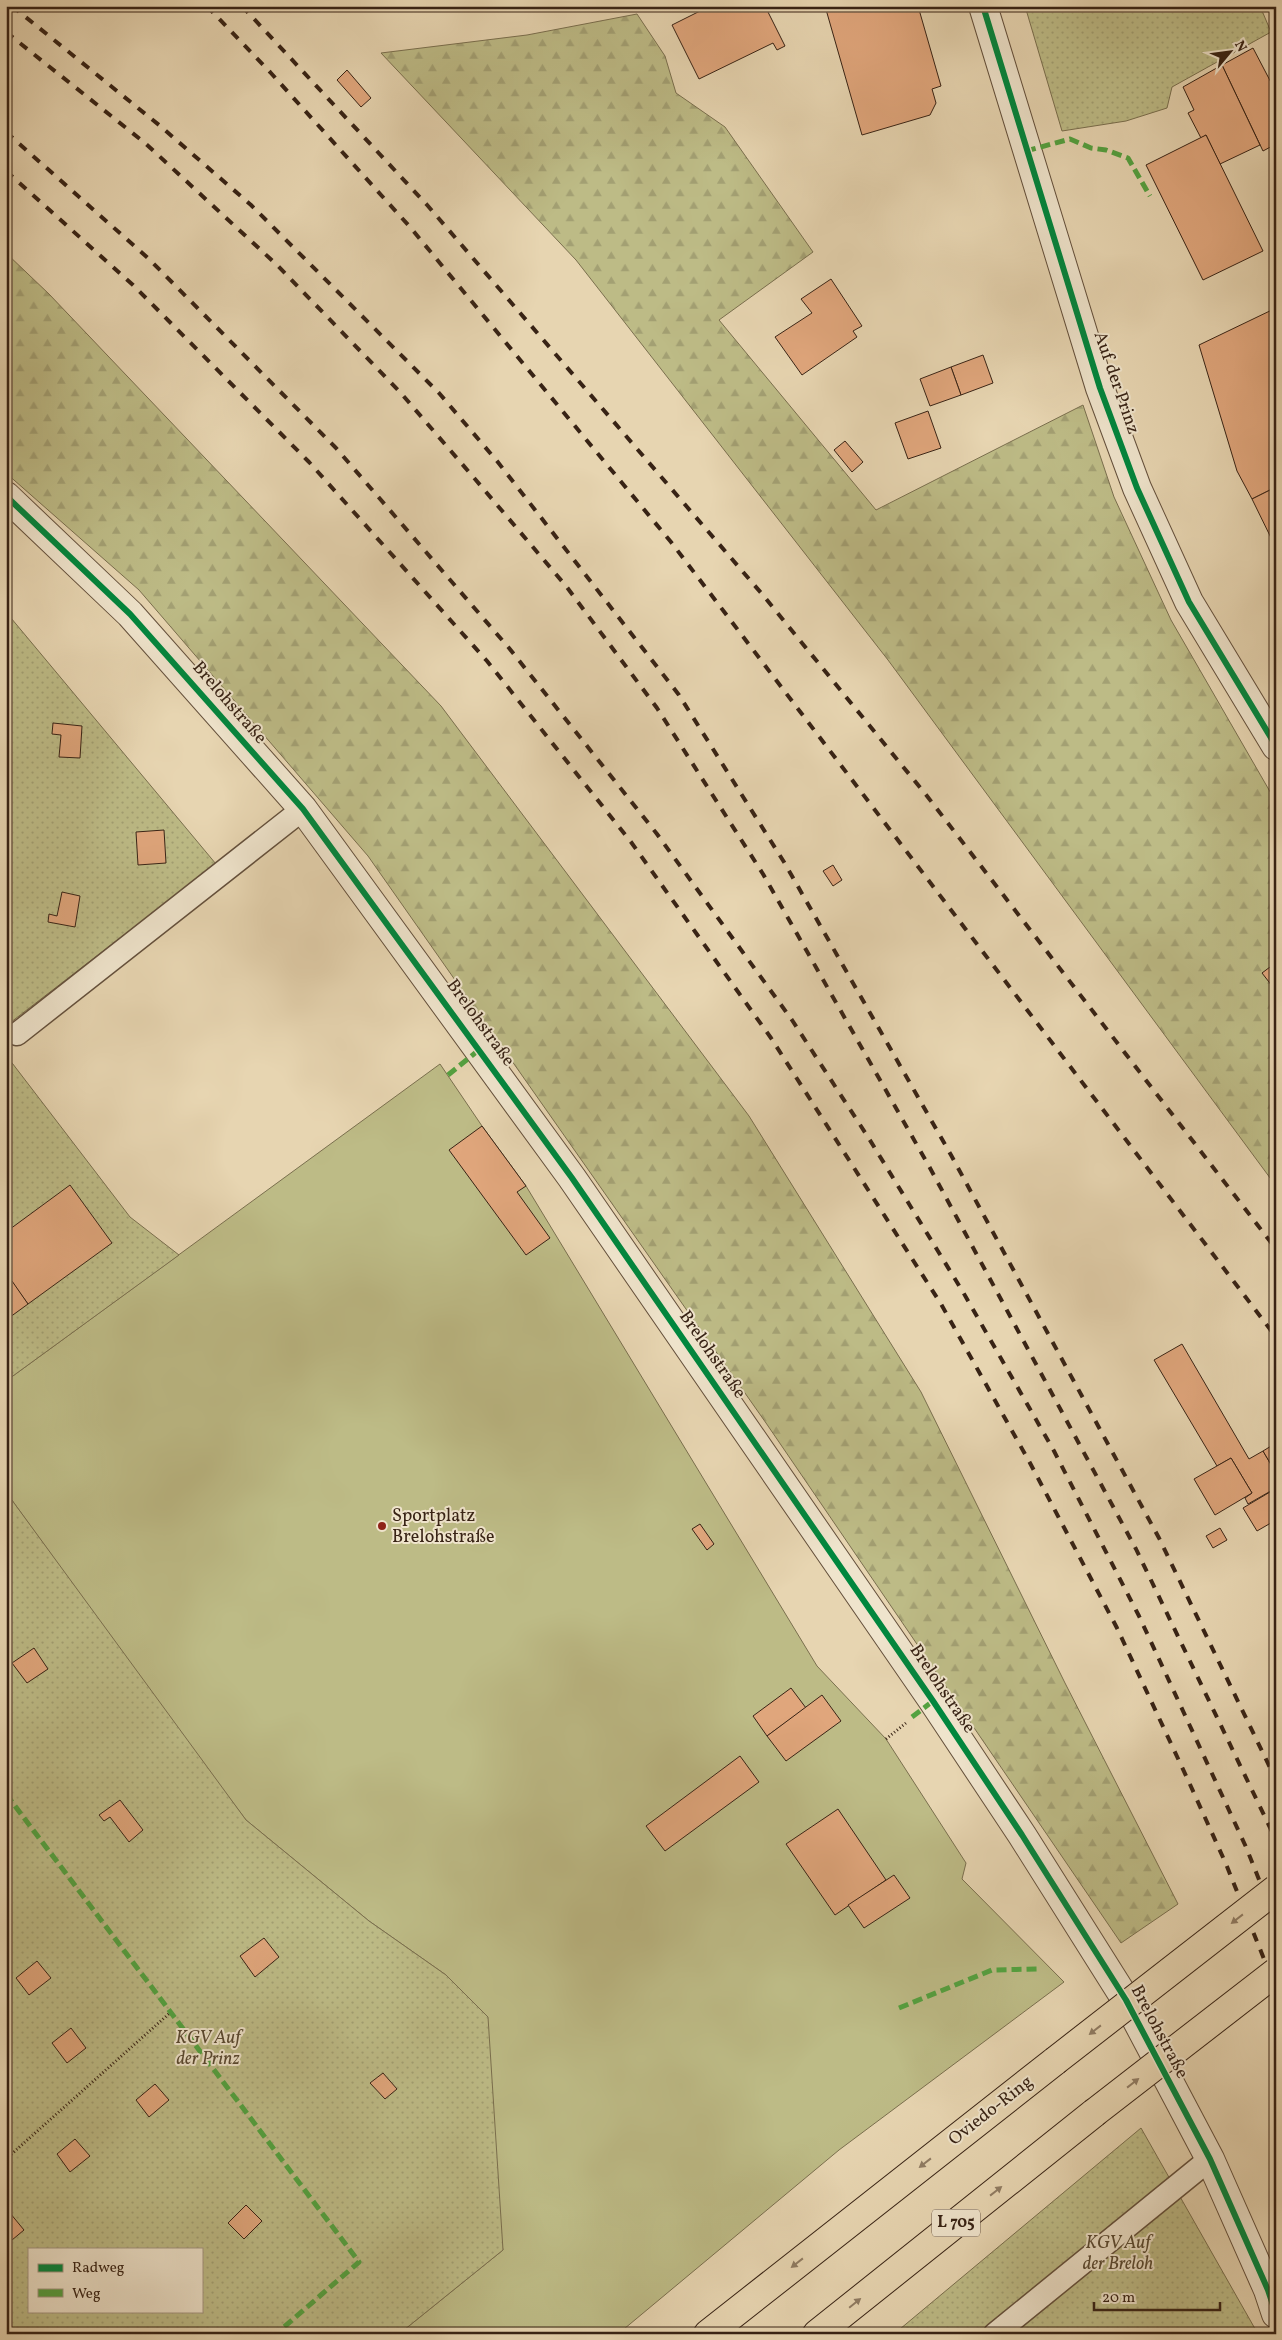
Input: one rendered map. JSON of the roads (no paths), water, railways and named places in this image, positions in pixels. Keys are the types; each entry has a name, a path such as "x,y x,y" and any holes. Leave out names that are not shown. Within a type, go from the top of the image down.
{"highway":[{"name":"Oviedo-Ring","path":"708,2334 1276,1889"},
{"name":"L 705","path":"817,2334 1276,1972"}],"street":[{"name":"Auf der Prinz","path":"982,6 1100,388 1137,488 1189,602 1276,746"},
{"name":"Brelohstraße","path":"6,496 130,614 302,809 352,874 572,1178 948,1725 1022,1835 1126,2000 1210,2160 1268,2290 1276,2314"}],"lane":[{"path":"17,1034 302,809"},
{"path":"995,2334 1210,2160"}],"railway":[{"path":"12,6 159,125 251,205 439,393 497,461 679,695 784,862 951,1155 1159,1538 1276,1780"},
{"path":"207,6 270,72 410,227 671,542 1276,1337"},
{"path":"242,6 428,206 762,594 927,796 1276,1249"},
{"path":"6,32 145,143 277,265 400,392 566,586 657,708 763,874 930,1168 1136,1549 1276,1840"},
{"path":"6,132 149,259 336,448 509,648 657,834 792,1020 868,1137 963,1292 1054,1451 1139,1616 1246,1847 1276,1922"},
{"path":"6,171 133,285 309,462 487,661 631,842 771,1038 941,1304 1030,1463 1117,1628 1226,1864 1276,1989"}],"place":[{"name":"Sportplatz Brelohstraße","path":"382,1526"}],"park label":[{"name":"KGV Auf der Prinz","path":"208,2048"},
{"name":"KGV Auf der Breloh","path":"1118,2253"}]}
